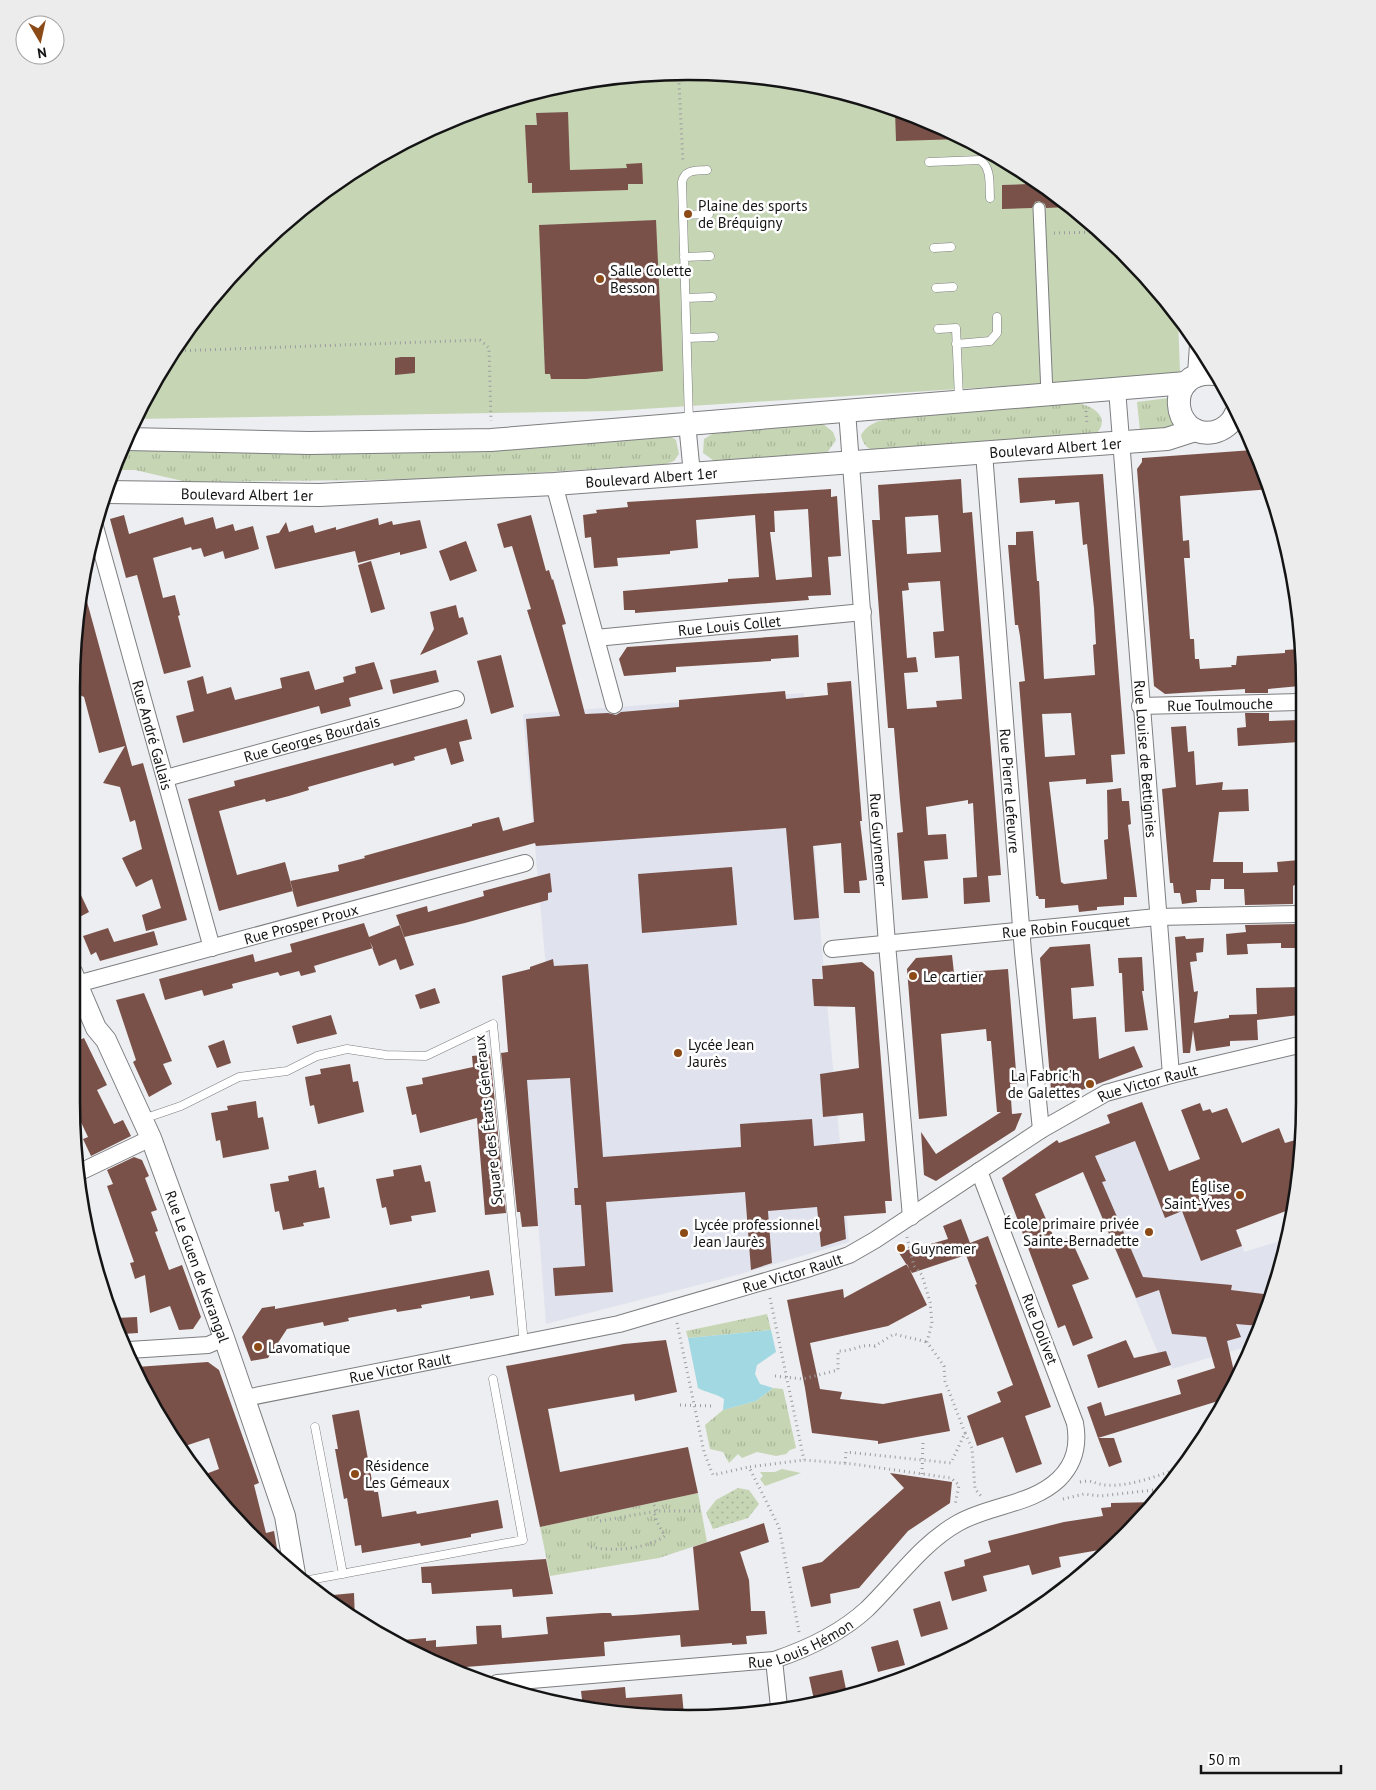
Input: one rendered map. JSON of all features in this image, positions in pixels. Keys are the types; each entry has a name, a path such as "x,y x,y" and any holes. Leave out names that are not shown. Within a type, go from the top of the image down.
{"main road":[{"path":"133,439 309,443 491,440 1117,389 1200,377"},
{"path":"1195,430 1189,426 1180,414 1178,401 1200,377"},
{"name":"Boulevard Albert 1er","path":"112,492 318,495 554,484 1167,439 1195,430 1205,432 1229,422"}],"street":[{"path":"1039,208 1047,394"},
{"path":"1200,360 1200,377"},
{"name":"Rue Louise de Bettignies","path":"1117,389 1140,706 1171,1075"},
{"name":"Rue Guynemer","path":"847,411 887,944 911,1217"},
{"path":"688,424 692,474"},
{"name":"Rue Pierre Lefeuvre","path":"984,453 1021,932 1041,1130"},
{"path":"554,484 614,705"},
{"name":"Rue André Gallais","path":"99,540 212,948"},
{"name":"Rue Louis Collet","path":"596,638 863,612"},
{"name":"Rue Georges Bourdais","path":"166,778 456,699"},
{"name":"Rue Toulmouche","path":"1140,706 1296,702"},
{"name":"Rue Prosper Proux","path":"80,977 212,948 525,863"},
{"name":"Rue Robin Foucquet","path":"832,949 1021,932 1157,917 1296,914"},
{"name":"Rue Le Guen de Kerangal","path":"80,992 96,1028 106,1040 151,1138 224,1338 285,1516 293,1564"},
{"name":"Rue Victor Rault","path":"245,1398 619,1324 849,1255 911,1217 1041,1130 1106,1093 1171,1075 1296,1046"},
{"path":"84,1170 151,1138"},
{"name":"Rue Dolivet","path":"979,1171 1076,1423 1076,1449 1073,1460 1057,1480"},
{"path":"133,1350 208,1344 224,1338"},
{"name":"Rue Louis Hémon","path":"507,1682 774,1660 803,1650 837,1631 866,1609 915,1556 956,1524 973,1515 1031,1496 1057,1480"},
{"path":"774,1660 779,1703"}],"lane":[{"path":"929,162 980,160 989,172 990,198"},
{"path":"688,424 682,182 686,174 693,171 707,170"},
{"path":"683,215 709,214"},
{"path":"934,248 951,247"},
{"path":"684,257 710,256"},
{"path":"936,288 953,287"},
{"path":"686,298 712,297"},
{"path":"956,344 990,341 997,333 997,317"},
{"path":"938,329 956,328 960,402"},
{"path":"687,338 714,337"},
{"name":"Square des États Généraux","path":"143,1119 180,1106 239,1077 287,1071 317,1056 347,1049 386,1055 426,1056 493,1024 524,1344"},
{"path":"312,1579 523,1540 493,1379"},
{"path":"315,1427 343,1574"}],"path":[{"path":"677,80 679,83 682,161 686,174"},
{"path":"1040,234 1090,232"},
{"path":"182,351 484,340 489,348 491,440"},
{"path":"907,1237 914,1266 922,1275 930,1302 932,1323 927,1342"},
{"path":"766,1280 804,1460"},
{"path":"674,1308 704,1452 713,1475 749,1467 804,1460 845,1463 951,1478 959,1484 955,1508 956,1524"},
{"path":"775,1376 788,1379 803,1379 838,1370 838,1351 849,1352 866,1344 875,1346 894,1334 927,1342 944,1366 945,1381 972,1448 975,1489 991,1509"},
{"path":"680,1405 713,1406"},
{"path":"845,1463 846,1452 951,1463 965,1433"},
{"path":"922,1474 923,1441"},
{"path":"749,1467 779,1527 803,1650"},
{"path":"1156,1490 1100,1496 1084,1494 1059,1500 1057,1480 1076,1483 1090,1479 1106,1486 1135,1482 1171,1471"},
{"path":"591,1547 604,1550 654,1544 665,1536 656,1522 654,1504"},
{"path":"597,1517 600,1521 656,1512 701,1511"}],"shaded area":[{"name":"Lycée Jean Jaurès","path":"804,693 821,937 849,1242 737,1275 546,1324 519,979 546,969 523,714"},
{"name":"École primaire privée Sainte-Bernadette","path":"1142,1102 1201,1260 1242,1246 1244,1252 1279,1241 1264,1297 1244,1347 1172,1369 1166,1352 1158,1353 1069,1139 1110,1123 1107,1115"}],"green space":[{"name":"Plaine des sports de Bréquigny","path":"648,81 728,81 767,85 845,101 921,126 992,161 1026,182 1058,206 1118,258 1145,287 1178,329 1180,372 1177,375 612,411 143,419 161,384 182,350 231,287 287,231 350,182 384,161 419,143 455,126 493,112 569,92"},
{"path":"1168,398 1168,409 1176,427 1140,431 1137,402"},
{"path":"1077,403 1095,410 1099,414 1102,423 1095,435 876,452 866,446 861,435 872,424 886,419"},
{"path":"822,423 833,432 836,440 827,453 717,463 703,453 704,439 719,430"},
{"path":"670,436 676,440 679,454 674,461 666,464 448,479 187,482 135,470 120,470 129,448"},
{"path":"767,1314 771,1330 688,1338 686,1331"},
{"path":"773,1388 783,1389 796,1448 786,1454 776,1456 757,1452 742,1458 738,1454 729,1463 723,1452 710,1449 705,1425 723,1410 756,1401"},
{"path":"782,1469 801,1473 765,1486 760,1479 763,1476 760,1472 775,1472"},
{"path":"738,1488 749,1490 759,1504 748,1518 713,1529 706,1513 716,1500"},
{"path":"698,1493 707,1542 659,1558 550,1576 540,1527"}],"water":[{"path":"771,1330 776,1352 757,1365 755,1374 760,1384 773,1388 756,1401 723,1410 724,1399 698,1388 688,1338"}],"building":[{"path":"568,112 570,170 627,168 626,164 642,163 643,184 628,184 628,190 532,193 532,183 528,183 525,125 537,125 536,113"},
{"path":"895,116 949,139 896,141"},
{"path":"1029,184 1060,207 1046,208 1045,204 1039,201 1035,202 1032,208 1002,209 1002,185"},
{"name":"Salle Colette Besson","path":"656,220 663,371 586,379 551,379 550,374 545,374 539,225"},
{"path":"415,357 415,373 395,375 395,358"},
{"path":"1248,450 1263,490 1180,496 1183,541 1189,540 1190,558 1184,558 1190,639 1194,639 1195,659 1199,659 1200,669 1232,667 1231,665 1236,665 1237,656 1285,653 1285,650 1295,649 1296,686 1268,689 1268,693 1245,693 1245,689 1165,694 1154,686 1137,469 1142,462 1142,458"},
{"path":"1103,474 1125,754 1111,755 1113,782 1086,784 1086,779 1049,782 1061,882 1064,884 1107,879 1104,840 1108,839 1107,790 1121,788 1122,801 1129,801 1131,824 1128,825 1137,897 1124,897 1124,905 1097,907 1097,910 1079,912 1078,905 1045,908 1045,899 1039,899 1036,896 1019,682 1025,681 1020,636 1018,625 1015,625 1008,545 1016,545 1016,532 1033,531 1037,581 1039,581 1044,679 1095,675 1093,645 1096,644 1087,544 1083,545 1079,502 1055,504 1055,500 1020,503 1018,478","holes":["1071,713 1075,755 1045,757 1042,714"]},
{"path":"961,479 963,513 972,512 1001,875 988,876 990,902 964,904 963,878 977,877 973,803 968,804 968,800 926,807 928,835 946,834 948,859 924,861 928,898 902,900 897,833 903,832 894,728 888,728 872,520 880,520 878,485","holes":["938,515 941,552 907,554 905,517","940,581 944,631 933,632 935,658 959,656 962,699 936,701 937,707 907,709 904,673 918,672 916,657 907,658 902,591 909,590 908,583"]},
{"path":"831,489 831,497 837,496 841,556 828,557 831,595 808,596 809,600 635,613 635,610 624,610 623,591 728,582 728,579 759,577 755,515 696,520 698,548 670,551 670,554 617,558 618,566 594,568 591,537 585,538 583,515 597,513 596,510 628,507 627,502","holes":["808,509 812,577 776,580 770,532 775,532 774,511"]},
{"path":"124,515 129,534 183,517 185,525 213,517 216,529 233,524 235,531 253,526 259,549 225,559 223,551 204,557 201,548 192,550 191,547 153,558 163,598 175,595 180,615 178,616 191,667 164,674 137,575 126,578 110,519"},
{"path":"531,515 546,571 549,570 553,579 566,624 562,625 585,714 608,713 616,715 621,712 679,707 679,700 785,691 786,699 828,695 827,683 851,681 862,821 860,821 867,880 859,881 860,893 844,893 841,843 813,846 819,918 794,920 786,828 536,846 535,843 297,907 290,881 339,871 338,865 365,858 364,856 499,817 503,831 534,822 526,719 560,716 527,610 531,609 512,546 504,548 497,524"},
{"path":"378,518 379,525 392,521 393,525 420,520 427,548 400,555 400,552 358,563 355,551 275,569 266,536 279,533 286,522 289,532 313,525 315,533 336,527 336,530"},
{"path":"466,541 477,571 450,581 439,551"},
{"path":"371,561 385,609 371,613 358,565"},
{"path":"87,600 132,766 143,763 187,920 146,931 142,915 161,908 152,879 136,887 122,858 142,849 135,820 130,822 120,787 103,783 125,746 99,753 84,697 80,695 81,648"},
{"path":"456,605 459,618 463,617 468,634 420,655 434,629 430,612"},
{"path":"798,635 799,657 771,659 771,661 676,667 676,672 624,676 619,659 627,647"},
{"path":"501,655 514,707 491,714 477,661"},
{"path":"374,662 383,689 349,698 351,706 321,714 319,706 183,743 176,716 194,711 187,681 203,676 207,694 231,687 235,700 282,688 280,678 309,671 315,690 344,682 343,677 356,673 355,667"},
{"path":"436,670 439,682 393,694 390,680"},
{"path":"1245,713 1269,713 1269,721 1296,720 1296,742 1238,746 1237,728 1246,727"},
{"path":"467,719 472,739 459,742 464,761 451,765 446,748 414,757 415,760 394,766 393,763 308,787 309,790 289,796 266,802 265,799 219,811 237,875 285,862 293,891 219,911 188,799 235,786 234,781"},
{"path":"1186,726 1188,752 1194,751 1196,785 1223,782 1222,790 1248,789 1249,811 1219,812 1213,862 1243,862 1243,873 1278,872 1277,862 1296,860 1296,884 1293,886 1293,904 1245,905 1244,889 1224,889 1224,879 1211,879 1210,890 1196,890 1197,902 1182,904 1180,893 1174,893 1173,883 1170,883 1162,789 1176,787 1171,727"},
{"path":"732,867 737,925 642,933 638,874"},
{"path":"550,873 552,892 548,893 548,900 465,923 404,937 396,915 427,906 428,912 484,896 483,891"},
{"path":"80,893 89,912 80,917"},
{"path":"364,923 369,937 400,925 414,965 400,970 396,959 379,966 372,948 314,966 316,972 301,976 299,971 280,976 278,972 232,984 233,988 204,996 202,990 165,1000 159,979 253,954 255,962 292,952 290,944"},
{"path":"1296,924 1296,948 1281,948 1281,943 1247,944 1248,954 1227,955 1226,934 1246,932 1245,925"},
{"path":"108,928 114,942 154,931 158,945 100,961 96,952 91,955 83,936"},
{"path":"1185,936 1186,939 1204,938 1203,952 1196,953 1197,961 1190,962 1194,992 1198,991 1194,1023 1229,1018 1229,1015 1257,1014 1256,988 1296,987 1296,1015 1257,1020 1258,1040 1230,1041 1230,1046 1196,1051 1193,1030 1190,1053 1183,1053 1175,937"},
{"path":"1090,944 1094,986 1071,988 1073,1019 1096,1017 1099,1059 1134,1046 1143,1067 1063,1097 1051,1090 1040,958 1050,947"},
{"path":"952,955 954,973 1008,969 1017,1084 1010,1084 1012,1114 1022,1113 1015,1130 936,1181 924,1175 921,1132 936,1154 1001,1112 997,1112 991,1041 987,1041 986,1029 941,1034 947,1116 919,1119 907,969 916,958"},
{"path":"1142,957 1144,991 1142,991 1148,1030 1125,1032 1122,973 1119,973 1118,958"},
{"path":"553,959 554,966 588,964 603,1157 741,1147 740,1124 812,1119 814,1146 865,1141 863,1113 823,1117 820,1074 859,1068 855,1007 814,1006 812,979 823,979 822,966 862,962 874,972 892,1201 885,1201 886,1213 844,1216 846,1239 821,1247 817,1207 768,1211 772,1263 751,1270 745,1192 606,1202 613,1292 555,1296 553,1268 585,1266 581,1205 575,1205 574,1188 578,1188 570,1078 527,1080 538,1226 522,1227 520,1212 517,1212 501,1053 508,1052 502,976 530,969 530,967"},
{"path":"435,988 440,1003 420,1009 415,995"},
{"path":"144,993 172,1061 163,1064 172,1084 149,1097 133,1062 136,1060 116,1000"},
{"path":"331,1015 337,1034 297,1044 292,1026"},
{"path":"84,1038 107,1085 97,1090 114,1124 123,1120 131,1136 91,1156 83,1139 88,1137 80,1121 80,1040"},
{"path":"224,1040 231,1063 217,1068 208,1046"},
{"path":"490,1054 506,1213 485,1215 477,1118 420,1133 416,1114 412,1115 406,1087 423,1084 422,1078 473,1067 472,1056"},
{"path":"350,1064 353,1082 358,1081 364,1112 318,1124 314,1105 310,1106 305,1077 321,1074 320,1069"},
{"path":"256,1101 258,1118 263,1117 269,1149 223,1158 220,1140 216,1141 211,1113 228,1110 227,1106"},
{"path":"1142,1102 1169,1171 1200,1159 1181,1110 1200,1103 1203,1111 1210,1109 1212,1113 1227,1108 1242,1143 1279,1128 1285,1143 1295,1140 1295,1142 1286,1211 1236,1230 1242,1246 1201,1261 1182,1211 1165,1218 1135,1141 1095,1156 1106,1181 1102,1182 1143,1277 1232,1285 1231,1290 1265,1294 1254,1325 1236,1324 1241,1337 1227,1341 1234,1370 1217,1401 1098,1438 1087,1407 1101,1402 1105,1416 1181,1394 1177,1380 1215,1368 1206,1337 1172,1334 1159,1290 1136,1298 1083,1172 1035,1194 1056,1242 1070,1237 1089,1279 1072,1285 1093,1338 1073,1346 1065,1325 1058,1328 1002,1178 1057,1140 1059,1143 1110,1123 1107,1115"},
{"path":"134,1157 142,1160 149,1176 145,1178 157,1210 151,1212 158,1231 155,1232 169,1270 182,1265 201,1317 193,1329 179,1330 170,1306 150,1313 145,1275 135,1279 130,1263 134,1262 107,1186 113,1184 107,1170"},
{"path":"421,1165 425,1182 430,1181 436,1212 411,1216 412,1221 390,1225 386,1207 382,1208 376,1179 394,1176 393,1170"},
{"path":"316,1170 319,1188 324,1187 330,1218 303,1223 304,1226 283,1230 279,1211 275,1212 270,1184 289,1181 288,1176"},
{"path":"961,1219 970,1243 988,1236 1051,1407 1025,1416 1042,1464 1016,1473 1003,1437 977,1446 967,1416 1001,1402 997,1392 1013,1385 975,1285 977,1284 966,1255 912,1273 899,1253 924,1244 927,1245 948,1239 943,1226"},
{"path":"907,1264 927,1305 888,1326 810,1343 820,1389 842,1392 840,1399 883,1404 942,1393 950,1431 878,1444 878,1441 812,1433 787,1300 843,1289 844,1298"},
{"path":"489,1270 494,1295 470,1299 470,1296 421,1305 422,1308 397,1312 396,1309 348,1318 349,1321 324,1326 323,1322 287,1329 268,1358 251,1361 242,1337 262,1308 275,1306 275,1309"},
{"path":"137,1317 138,1333 126,1334 120,1318"},
{"path":"666,1340 677,1392 635,1401 634,1394 548,1409 560,1472 688,1447 698,1493 540,1527 506,1366 624,1344"},
{"path":"1126,1340 1134,1358 1166,1351 1171,1365 1098,1388 1087,1355"},
{"path":"208,1362 219,1370 259,1483 254,1485 266,1533 274,1531 277,1550 231,1503 207,1473 219,1469 209,1438 186,1446 161,1406 141,1367"},
{"name":"Résidence Les Gémeaux","path":"359,1410 374,1492 378,1492 382,1517 416,1511 417,1514 498,1500 503,1528 471,1534 471,1537 421,1546 420,1543 362,1553 361,1545 355,1546 347,1498 344,1499 335,1449 338,1449 332,1415"},
{"path":"1098,1438 1114,1438 1122,1462 1109,1467"},
{"path":"890,1473 952,1482 950,1503 908,1531 859,1588 830,1594 831,1603 811,1607 802,1567 822,1562 904,1488"},
{"path":"1146,1502 1099,1550 1059,1557 1061,1567 1032,1575 1029,1565 983,1576 987,1591 952,1601 944,1572 965,1566 964,1560 991,1552 988,1541 1064,1522 1103,1516 1101,1508 1111,1507 1111,1503"},
{"path":"764,1523 769,1542 740,1552 749,1580 751,1611 765,1611 767,1634 746,1636 747,1644 732,1645 732,1643 681,1647 680,1635 604,1642 605,1656 464,1667 405,1640 426,1638 426,1641 436,1640 436,1647 477,1644 476,1626 501,1625 502,1638 548,1634 546,1617 602,1613 611,1613 612,1616 699,1610 693,1547"},
{"path":"546,1559 553,1594 513,1597 512,1589 432,1594 431,1583 422,1583 421,1567"},
{"path":"354,1593 355,1611 350,1608 333,1595"},
{"path":"940,1601 948,1629 921,1637 913,1609"},
{"path":"898,1640 905,1665 878,1672 871,1647"},
{"path":"842,1670 846,1689 813,1697 809,1677"},
{"path":"625,1687 626,1698 682,1694 684,1710 648,1709 582,1700 581,1691"}],"place":[{"name":"Plaine des sports de Bréquigny","path":"688,214"},
{"name":"Salle Colette Besson","path":"600,279"},
{"name":"Le cartier","path":"913,976"},
{"name":"Lycée Jean Jaurès","path":"678,1053"},
{"name":"La Fabric'h de Galettes","path":"1090,1084"},
{"name":"Église Saint-Yves","path":"1240,1195"},
{"name":"École primaire privée Sainte-Bernadette","path":"1149,1232"},
{"name":"Lycée professionnel Jean Jaurès","path":"684,1233"},
{"name":"Guynemer","path":"901,1248"},
{"name":"Lavomatique","path":"258,1347"},
{"name":"Résidence Les Gémeaux","path":"355,1474"}]}
